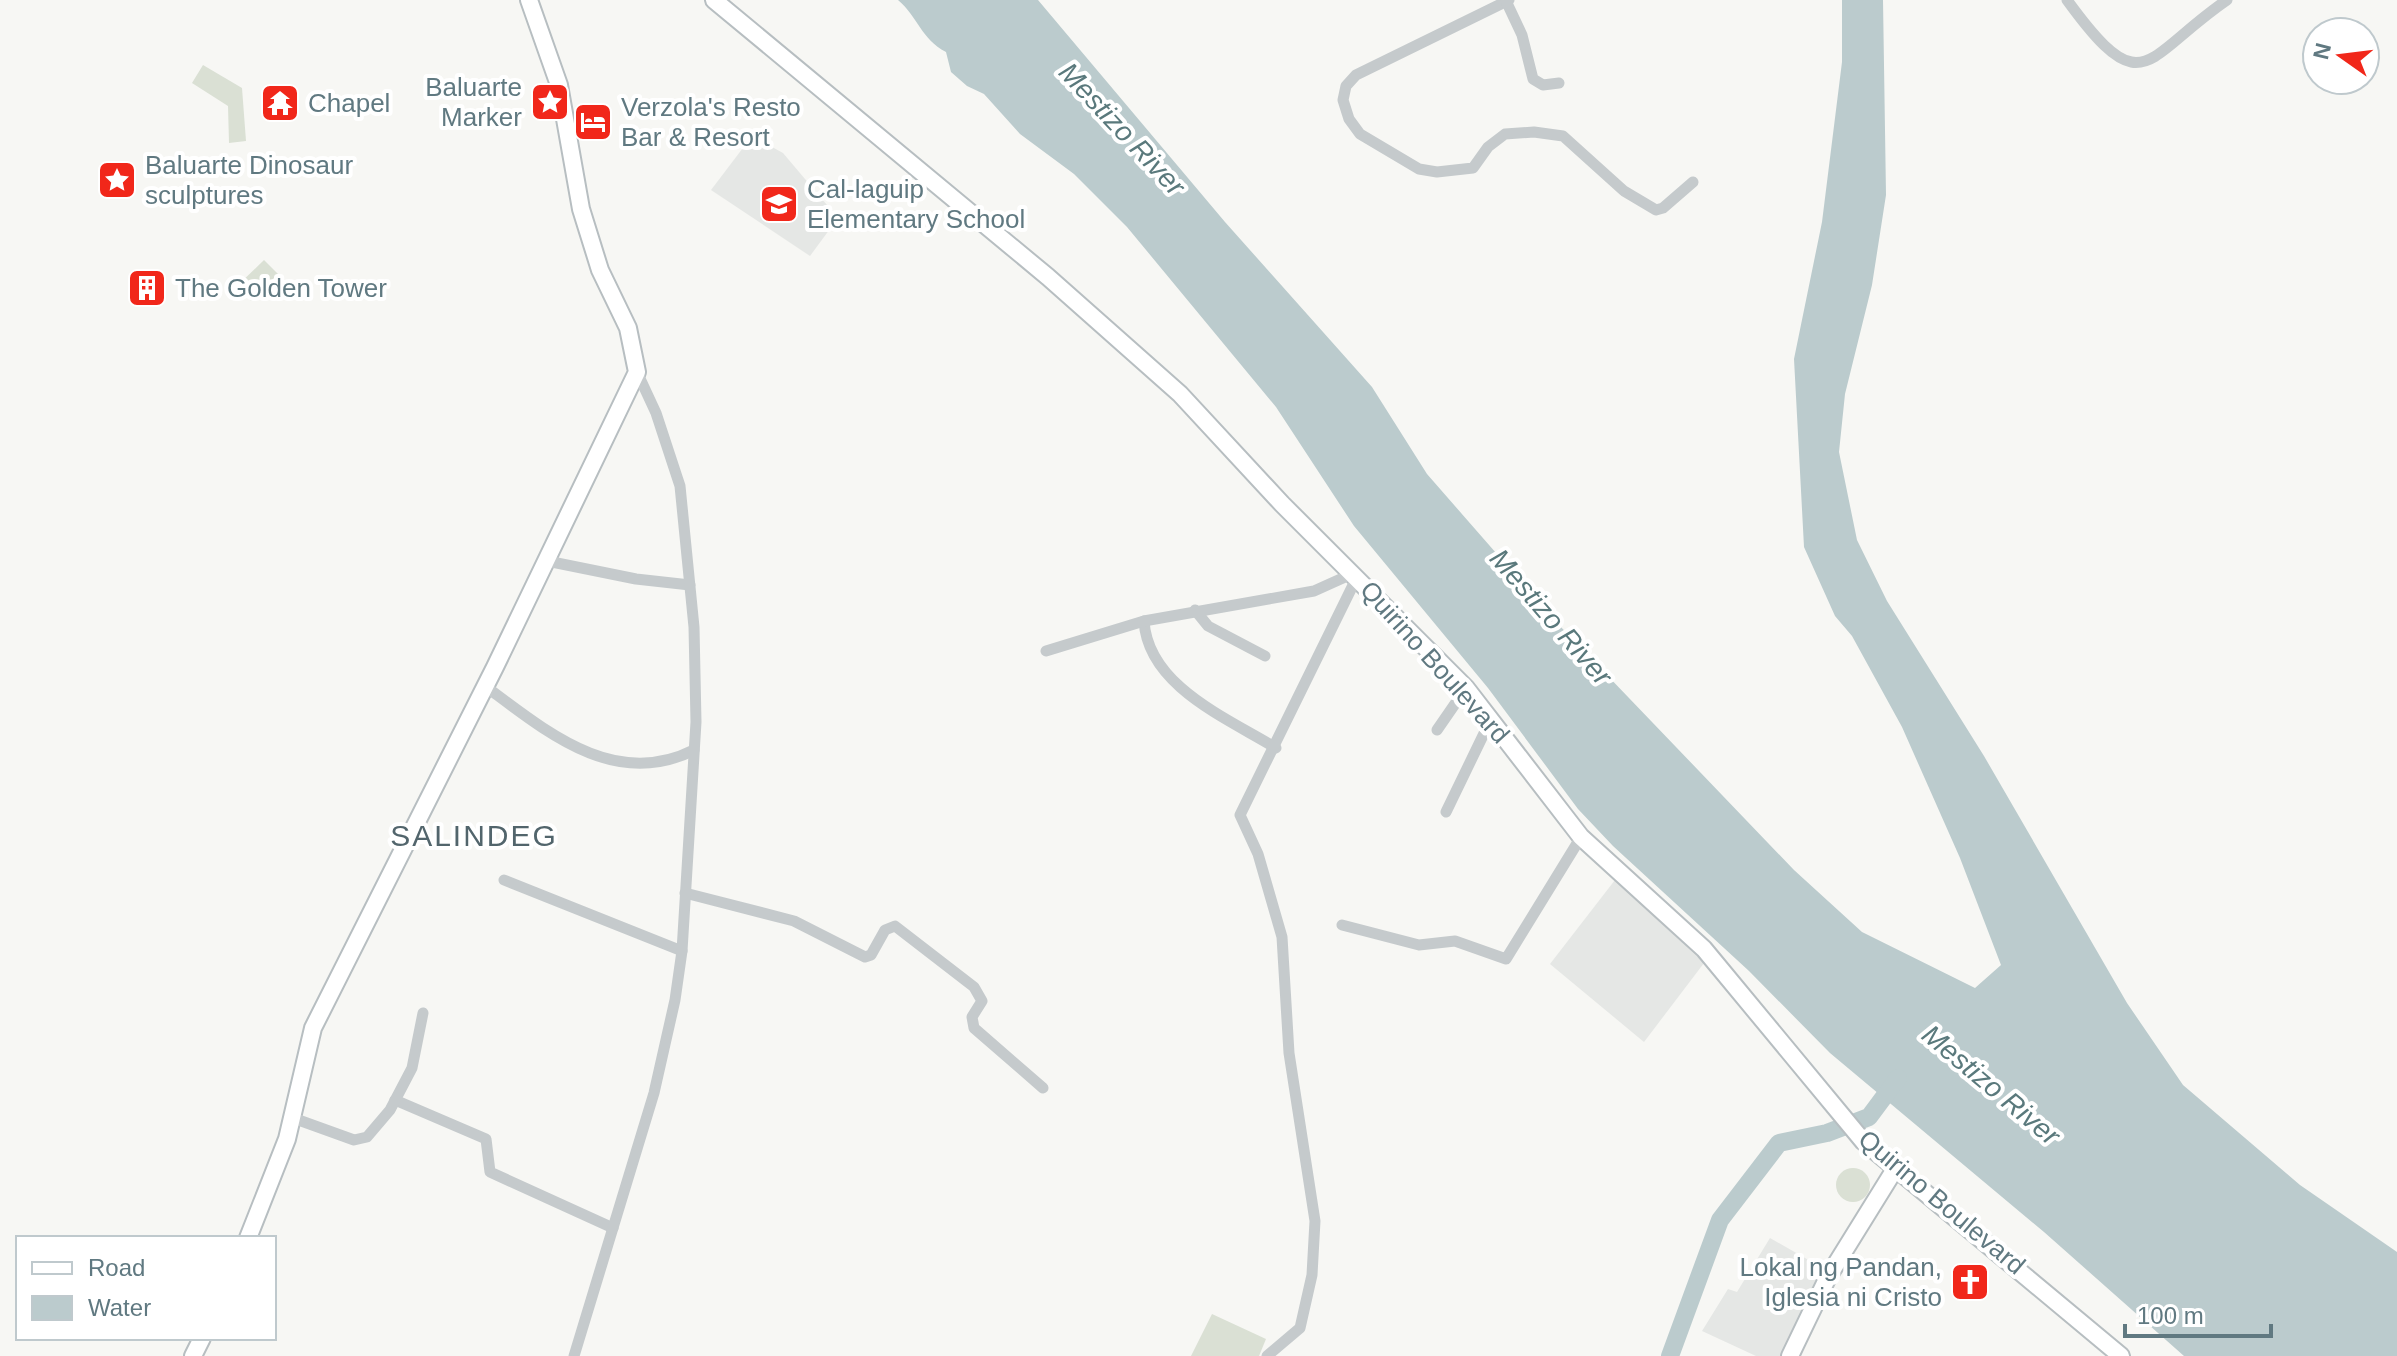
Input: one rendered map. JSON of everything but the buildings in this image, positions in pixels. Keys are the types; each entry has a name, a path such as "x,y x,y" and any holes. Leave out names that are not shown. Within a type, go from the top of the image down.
{"street":[{"path":"529,0 559,85 581,209 600,270 628,328 637,372 656,413 680,486 685,512 696,693 682,951 675,1000 654,1093 574,1356"},
{"name":"Quirino Boulevard","path":"714,0 1128,345 1466,688 1581,837 1704,949 1863,1141 1959,1217 2121,1356"},
{"path":"2067,0 2106,50 2128,63 2139,63 2166,50 2227,0"},
{"path":"1559,83 1543,85 1533,79 1526,48 1508,1 1350,80 1343,100 1349,119 1360,134 1419,169 1437,172 1473,168 1488,147 1505,134 1534,132 1563,136 1624,191 1656,210 1663,208 1693,182"},
{"path":"249,1236 280,1161 313,1028 547,561 637,372"},
{"path":"547,561 636,579 690,585"},
{"path":"1046,651 1144,621 1314,591 1355,575"},
{"path":"1267,1356 1300,1328 1315,1251 1315,1221 1289,1053 1282,937 1258,854 1240,815 1276,748 1355,575"},
{"path":"1195,610 1208,626 1265,656"},
{"path":"1144,621 1152,653 1172,680 1276,748"},
{"path":"485,686 543,728 589,753 622,763 663,763 694,750"},
{"path":"1437,730 1466,688"},
{"path":"1446,812 1491,719"},
{"path":"1342,925 1419,945 1455,941 1506,959 1581,837"},
{"path":"504,880 682,951"},
{"path":"685,893 794,921 865,957 871,955 885,930 895,926 974,987 982,1001 972,1017 974,1028 1043,1088"},
{"path":"293,1118 363,1140 395,1100 412,1068 423,1013"},
{"path":"395,1100 486,1139 490,1172 613,1228"},
{"path":"1790,1356 1828,1277 1895,1169"}],"shaded area":[{"path":"203,65 242,88 246,141 229,143 228,106 192,83"},
{"name":"Cal-laguip Elementary School","path":"752,136 783,153 838,218 810,256 711,190"},
{"path":"264,260 278,274 251,301 237,286"},
{"path":"1615,880 1704,963 1644,1042 1550,964"},
{"path":"1853,1168 1865,1173 1870,1185 1865,1197 1853,1202 1841,1197 1836,1185 1841,1173"},
{"path":"1770,1238 1826,1270 1785,1356 1756,1356 1702,1331 1728,1289 1737,1292"},
{"path":"1212,1314 1266,1339 1259,1356 1191,1356"}],"water":[{"name":"Mestizo River","path":"898,0 1038,0 1225,222 1372,387 1427,474 1558,624 1794,870 1862,932 1975,988 2001,965 1960,858 1902,727 1852,636 1835,616 1804,547 1794,359 1822,222 1842,62 1842,0 1883,0 1886,195 1872,285 1845,394 1839,452 1857,540 1887,601 1984,756 2127,1003 2183,1085 2300,1185 2397,1252 2397,1356 2184,1356 2044,1232 1830,1053 1749,971 1613,846 1578,809 1488,688 1354,526 1276,407 1127,227 1074,174 1020,134 984,94 967,86 951,72 946,52 931,41"}],"waterway":[{"path":"1670,1356 1720,1220 1779,1143 1827,1133 1869,1117 1898,1078"}],"place":[{"name":"Baluarte Marker","path":"550,102"},
{"name":"Chapel","path":"280,103"},
{"name":"Verzola's Resto Bar & Resort","path":"593,122"},
{"name":"Baluarte Dinosaur sculptures","path":"117,180"},
{"name":"Cal-laguip Elementary School","path":"779,204"},
{"name":"The Golden Tower","path":"147,288"},
{"name":"Lokal ng Pandan, Iglesia ni Cristo","path":"1970,1282"}],"district":[{"name":"SALINDEG","path":"474,835"}]}
